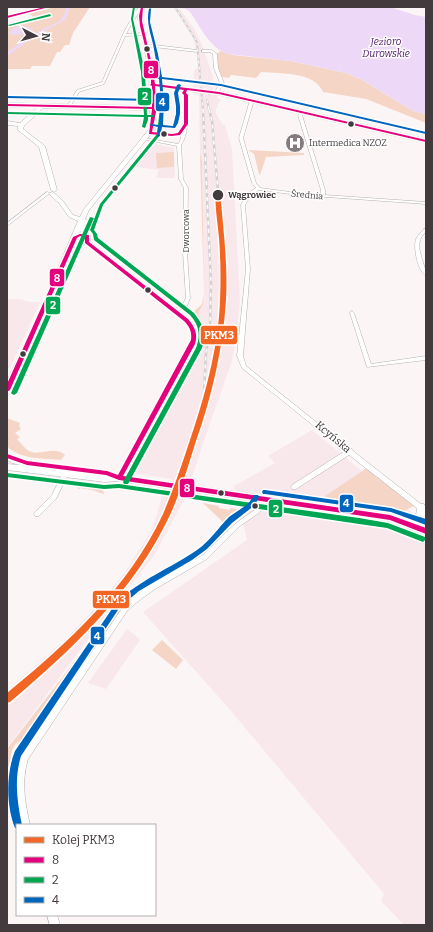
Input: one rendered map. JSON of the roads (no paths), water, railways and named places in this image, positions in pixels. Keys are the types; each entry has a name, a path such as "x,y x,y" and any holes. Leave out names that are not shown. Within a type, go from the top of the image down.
{"street":[{"path":"7,17 48,7"},
{"path":"69,106 78,90 103,83 138,9 141,7"},
{"path":"7,390 94,201 150,133 154,124 151,69 141,21 141,7"},
{"path":"132,21 141,21"},
{"path":"125,35 144,34"},
{"path":"146,45 197,51"},
{"path":"203,51 211,51 215,54 216,68 222,83 216,93"},
{"path":"152,85 188,91 216,93 252,100 426,141"},
{"name":"Dworcowa","path":"175,311 185,306 188,298 185,252 186,188 181,180 179,145 182,142 185,126 188,91"},
{"path":"252,100 241,138 254,184 258,188"},
{"path":"7,105 153,108"},
{"path":"21,125 41,107 52,105"},
{"path":"302,112 300,115 323,190 323,196"},
{"path":"7,123 21,125"},
{"path":"21,125 20,129 42,145 50,178 51,191 71,216 85,218"},
{"path":"150,133 175,135 179,134 185,126"},
{"path":"145,139 179,145"},
{"name":"Średnia","path":"258,188 267,191 426,203"},
{"name":"Kcyńska","path":"258,188 249,194 243,205 248,269 240,356 241,361 244,366 423,509"},
{"path":"7,225 51,191"},
{"path":"85,218 83,230 86,239 175,311 192,326 195,334 194,340 120,478"},
{"path":"426,230 417,240 420,261 426,275"},
{"path":"76,240 86,239"},
{"path":"352,313 369,366 426,358"},
{"path":"294,487 350,451"},
{"path":"7,456 28,463 107,473 120,478 426,523"},
{"path":"7,467 105,479 120,478"},
{"path":"37,514 54,497 65,474"},
{"path":"26,824 20,801 19,787 19,774 25,757 125,609 145,591 195,563 217,547 243,520 254,515 259,510 264,500"},
{"path":"416,521 421,516 423,509"},
{"path":"390,518 426,531"}],"water":[{"path":"66,7 70,7 65,20 34,37 7,56 7,52 34,34 60,21 66,11"},
{"name":"Jezioro Durowskie","path":"390,7 426,17 426,114 413,111 362,80 346,73 291,61 228,54 221,51 206,36 190,12 186,9 180,8"},
{"path":"19,26 25,26 34,30 18,35 9,34 11,30"}],"railway":[{"path":"175,7 197,42 203,110"},
{"path":"207,100 209,110"},
{"path":"203,109 211,284 210,327 206,353 204,392"},
{"path":"209,109 212,121 218,191"}],"rail line":[{"name":"PKM3","path":"7,699 52,661 94,619 113,597 148,549 170,505 202,413 212,376 219,338 223,300 223,259 218,191"}],"place":[{"name":"Intermedica NZOZ","path":"295,143"},
{"name":"Wągrowiec","path":"218,195"}]}
